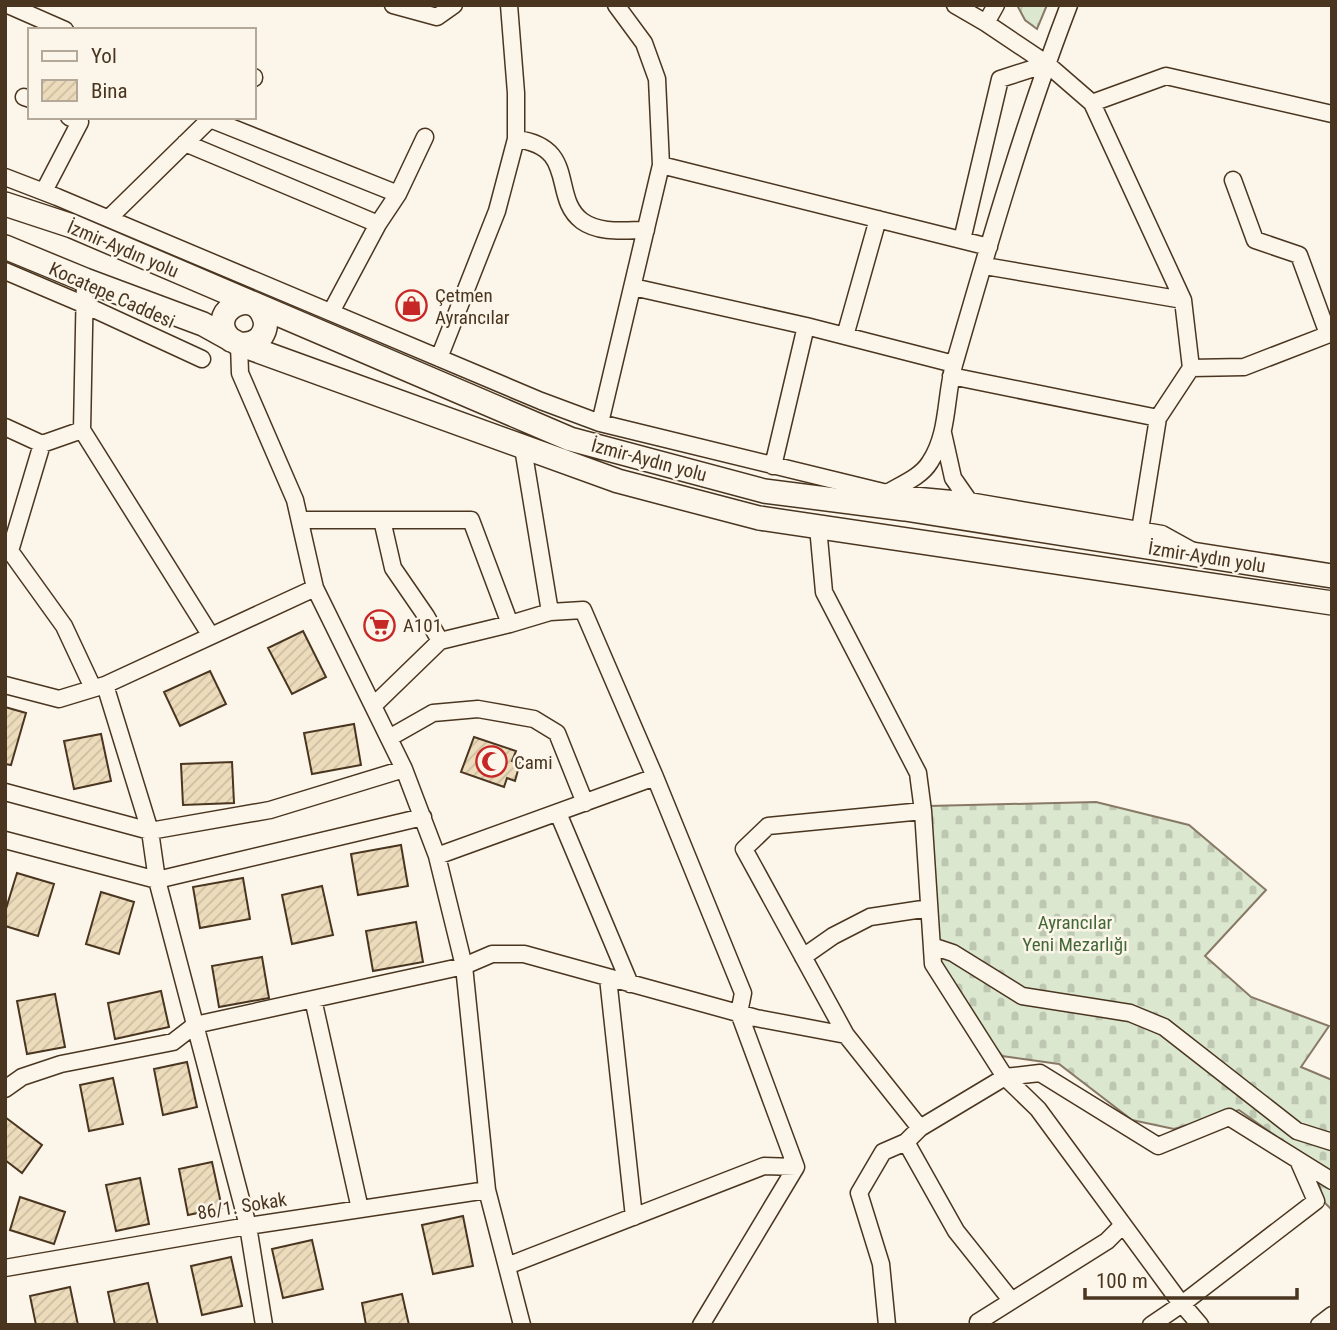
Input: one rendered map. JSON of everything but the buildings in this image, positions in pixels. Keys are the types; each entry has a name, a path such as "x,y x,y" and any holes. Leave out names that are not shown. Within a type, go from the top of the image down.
{"highway":[{"name":"İzmir-Aydın yolu","path":"5,204 72,226 570,439 764,491 905,509 1332,576"},
{"name":"İzmir-Aydın yolu","path":"5,247 203,324 235,342 618,481 759,518 1332,603"},
{"path":"239,303 253,304 263,313 263,334 253,343 235,342 224,331 227,311 239,303"},
{"path":"856,503 887,493 905,509"}],"street":[{"path":"8,5 60,28"},
{"path":"393,5 437,17 453,5"},
{"path":"439,358 497,211 516,139 516,93 509,5"},
{"path":"600,423 662,165 657,79 644,43 617,5"},
{"path":"955,5 1047,64 1092,103 1183,300 1191,368 1158,418 1140,530"},
{"path":"986,23 996,5"},
{"path":"887,493 919,475 930,462 943,433 953,370 989,247 1047,64 1069,5"},
{"path":"962,240 1000,79 1047,64"},
{"path":"1092,103 1166,76 1332,114"},
{"path":"44,191 80,122 73,119"},
{"path":"109,218 208,119"},
{"path":"211,119 398,194"},
{"path":"331,313 378,224 398,194 425,137"},
{"path":"516,139 535,142 556,161 573,212 583,221 609,230 646,230"},
{"path":"186,143 378,224"},
{"path":"662,165 989,247"},
{"path":"5,177 109,218 541,401 600,423 887,493 969,501 1163,534 1205,557"},
{"path":"1191,368 1244,368 1330,333 1299,255 1255,240 1233,180"},
{"path":"845,335 878,219"},
{"path":"985,266 1183,300"},
{"name":"Kocatepe Caddesi","path":"5,271 85,304 202,359"},
{"path":"85,280 82,429 211,636"},
{"path":"633,287 845,335 953,370 1158,418"},
{"path":"773,466 806,326"},
{"path":"235,342 240,373 302,520 315,588 404,769 437,856 464,966 487,1190 522,1325"},
{"path":"5,427 42,444 82,429"},
{"path":"943,433 953,478 969,501"},
{"path":"42,444 8,550 64,626 99,686 150,831 157,880 248,1226 264,1325"},
{"path":"523,448 550,612"},
{"path":"302,520 471,520 510,624"},
{"path":"382,520 393,568 440,641"},
{"path":"818,527 824,592 918,773 933,964 1005,1077 1038,1109 1200,1325"},
{"path":"5,685 60,699 99,686 315,588"},
{"path":"373,706 440,641 550,612 583,610 743,993 739,1013 796,1167"},
{"path":"389,738 433,713 478,709 534,719 557,733 585,803"},
{"path":"5,792 150,831 270,810 404,769"},
{"path":"437,856 655,777"},
{"path":"920,1128 846,1035 744,849 768,826 923,811"},
{"path":"558,813 630,984"},
{"path":"5,840 157,880 423,817"},
{"path":"803,957 833,936 870,917 929,908"},
{"path":"932,946 953,953 1022,996 1130,1013 1164,1027 1297,1131 1332,1142"},
{"path":"5,1089 22,1077 61,1063 173,1042 195,1025 464,966 492,954 524,954 739,1013 846,1035"},
{"path":"608,978 634,1217"},
{"path":"313,999 360,1209"},
{"path":"887,1325 881,1264 859,1193 883,1152 906,1142 920,1128 1005,1077 1040,1073 1158,1146 1229,1117 1332,1181"},
{"path":"906,1142 956,1231 1011,1300"},
{"path":"1151,1325 1316,1201 1298,1160"},
{"path":"507,1266 764,1166 796,1167"},
{"path":"701,1325 796,1167"},
{"name":"86/1. Sokak","path":"5,1268 248,1226 487,1190"},
{"path":"980,1325 978,1322 1011,1300 1107,1241 1123,1225"},
{"path":"1318,1325 1332,1315"}],"green space":[{"path":"1017,5 1047,5 1037,29 1025,20"},
{"name":"Ayrancılar Yeni Mezarlığı","path":"1096,802 1189,825 1266,890 1205,956 1251,997 1329,1026 1301,1067 1332,1080 1332,1210 1325,1203 1311,1161 1239,1110 1174,1129 1132,1120 1059,1064 1002,1056 955,996 942,968 933,923 929,806"}],"place":[{"name":"Çetmen Ayrancılar","path":"412,306"},
{"name":"A101","path":"380,625"},
{"name":"Cami","path":"491,762"}]}
